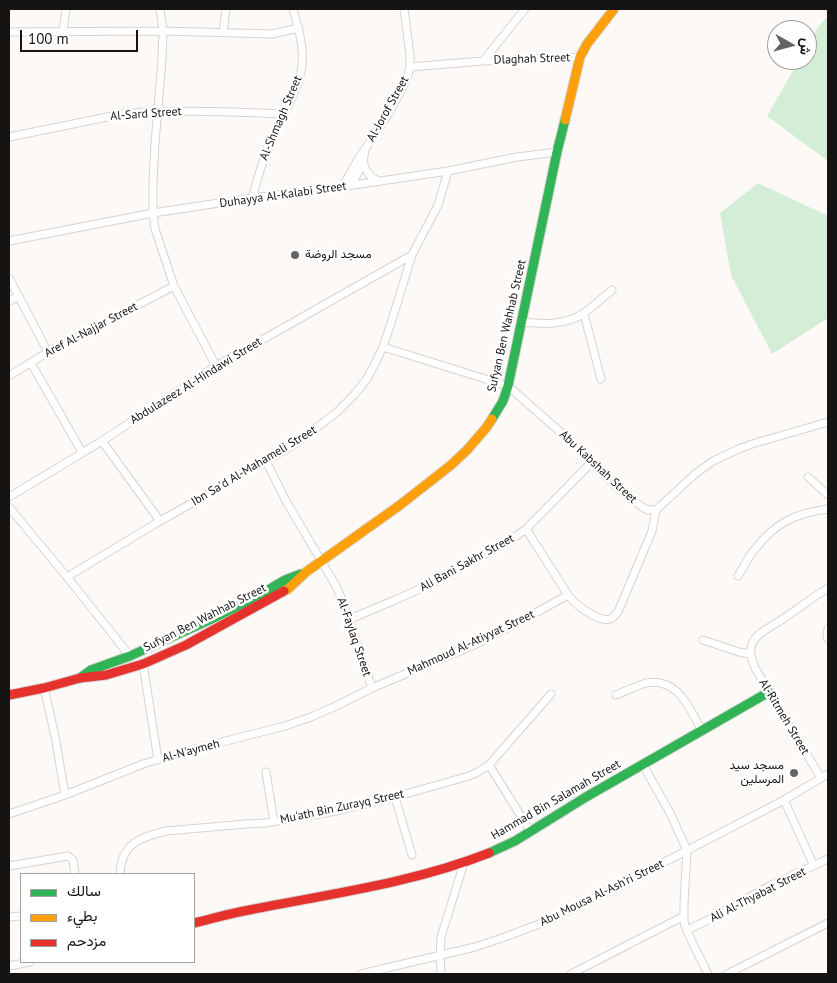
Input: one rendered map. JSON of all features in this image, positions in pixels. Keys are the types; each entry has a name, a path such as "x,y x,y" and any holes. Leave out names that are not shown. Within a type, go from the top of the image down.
{"street":[{"path":"63,31 66,9"},
{"path":"160,9 163,32 162,59 155,143 152,213 155,229 174,286 216,366"},
{"path":"223,32 226,9"},
{"name":"Al-Shmagh Street","path":"252,198 265,153 285,114 298,83 302,66 303,48 293,9"},
{"name":"Al-Jorof Street","path":"343,186 360,156 389,113 407,79 410,55 404,9"},
{"name":"Dlaghah Street","path":"483,61 525,9"},
{"name":"Sufyan Ben Wahhab Street","path":"9,695 80,678 106,675 143,664 192,641 288,588 321,560 436,478 467,450 486,428 503,401 508,386 557,152 580,57 587,44 614,9"},
{"path":"9,32 223,32 272,34 299,28"},
{"name":"Dlaghah Street","path":"410,67 483,61 580,57"},
{"name":"Al-Sard Street","path":"9,137 122,114 181,111 285,114"},
{"path":"352,185 363,162 365,149"},
{"name":"Duhayya Al-Kalabi Street","path":"9,241 152,213 448,171 517,157 557,152"},
{"path":"363,162 370,176 379,181"},
{"name":"Ibn Sa'd Al-Mahameli Street","path":"67,577 232,478 298,442 337,412 354,396 366,380 383,346 412,255 438,205 448,171"},
{"name":"Abdulazeez Al-Hindawi Street","path":"9,497 102,441 216,366 412,255"},
{"path":"9,278 48,352"},
{"name":"Aref Al-Najjar Street","path":"9,376 48,352 174,286"},
{"path":"521,322 546,324 577,317 584,314 612,290"},
{"path":"9,301 19,296"},
{"path":"584,314 601,379"},
{"path":"383,346 508,386"},
{"path":"31,363 82,452"},
{"name":"Abu Kabshah Street","path":"508,386 567,438 621,492 647,510 656,510"},
{"path":"526,529 574,603 597,617 614,618 652,531 656,510 695,474 713,461 746,446 828,422"},
{"path":"102,441 160,521"},
{"name":"Al-Faylaq Street","path":"266,461 286,502 336,586 350,619 372,688"},
{"name":"Ali Bani Sakhr Street","path":"350,619 440,579 512,539 526,529 591,463"},
{"path":"808,477 828,495"},
{"path":"9,507 130,656"},
{"path":"738,576 754,550 775,529 786,521 800,515 828,509"},
{"name":"Sufyan Ben Wahhab Street","path":"80,678 91,670 130,656 221,615 285,580 306,572"},
{"path":"703,640 738,652 750,654 752,644 760,633 778,623 828,588"},
{"name":"Mahmoud Al-Atiyyat Street","path":"372,688 476,644 568,595"},
{"path":"828,629 828,639"},
{"name":"Al-Ritmeh Street","path":"750,654 755,668 821,778"},
{"path":"143,664 158,760"},
{"path":"616,694 649,683 670,686 683,698 702,731"},
{"path":"44,688 57,743 64,795"},
{"name":"Al-N'aymeh","path":"9,814 158,760 285,726 311,717 372,688"},
{"name":"Hammad Bin Salamah Street","path":"195,924 248,910 408,878 464,863 508,845 586,797 769,692"},
{"name":"Mu'ath Bin Zurayq Street","path":"120,873 122,858 125,852 134,843 154,834 274,822 337,811 469,776 489,765 551,694"},
{"path":"643,764 670,813 687,850 685,926 707,972 697,974"},
{"path":"489,765 531,832"},
{"path":"266,772 274,822"},
{"name":"Abu Mousa Al-Ash'ri Street","path":"361,974 440,956 502,938 550,920 784,800 828,774"},
{"path":"395,797 412,855"},
{"path":"784,800 814,866"},
{"path":"9,866 68,856 73,860 75,873"},
{"name":"Ali Al-Thyabat Street","path":"687,930 773,884 828,859"},
{"path":"441,974 441,937 464,863"},
{"path":"571,974 684,916"},
{"path":"727,974 828,923"},
{"path":"9,966 25,963"}],"green space":[{"path":"828,16 828,161 767,116 793,70 817,70 818,27"},
{"path":"758,183 828,216 828,318 772,354 731,275 720,213"}],"traffic: fast":[{"path":"492,419 503,401 508,386 565,120"},
{"path":"80,678 91,670 130,656 214,618 285,580 301,574"},
{"path":"489,853 515,841 586,797 769,692"}],"traffic: slow":[{"path":"565,120 580,57 587,44 614,9"},
{"path":"284,591 306,572 400,505 451,465 467,450 492,419"}],"traffic: jam":[{"path":"9,695 80,678 106,675 143,664 186,645 284,591"},
{"path":"195,923 242,911 401,880 489,853"}],"place":[{"name":"مسجد الروضة","path":"295,255"},
{"name":"مسجد سيد المرسلين","path":"794,773"}]}
